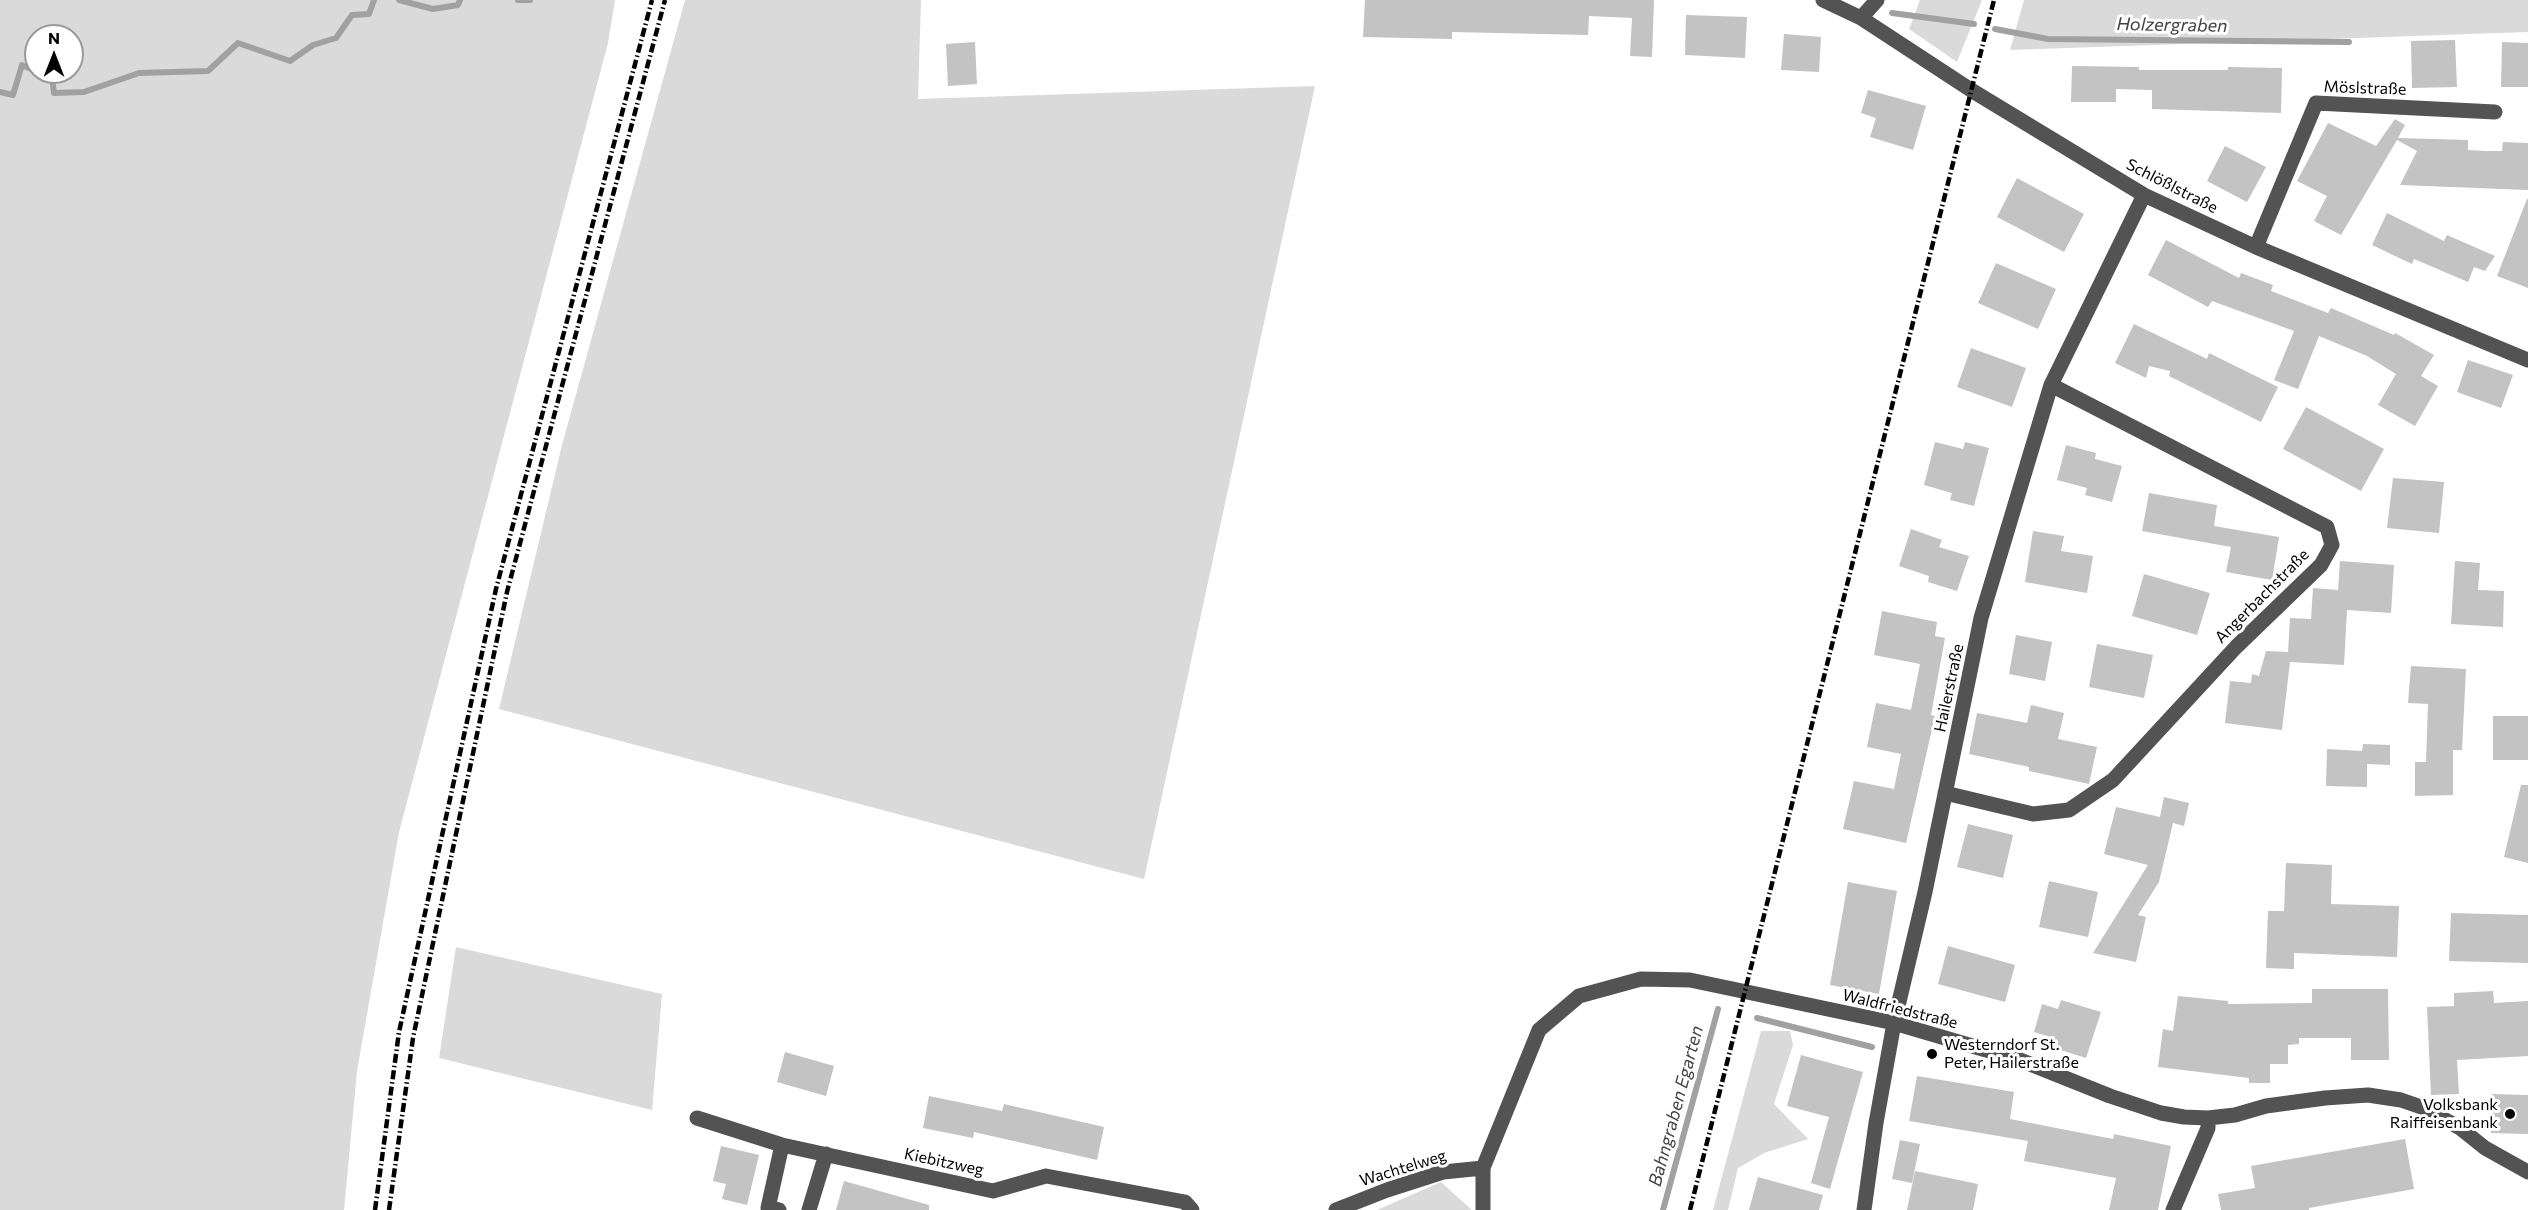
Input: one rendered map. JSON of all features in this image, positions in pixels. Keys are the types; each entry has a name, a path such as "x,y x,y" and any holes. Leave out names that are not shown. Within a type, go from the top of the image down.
{"street":[{"name":"Schlößlstraße","path":"1823,0 1861,18 1971,90 2144,195 2256,247 2528,360"},
{"path":"1861,18 1877,0"},
{"name":"Möslstraße","path":"2256,247 2316,103 2495,112"},
{"name":"Hailerstraße","path":"1864,1210 1876,1123 1894,1023 1981,618 2051,385 2144,195"},
{"name":"Angerbachstraße","path":"1945,793 2033,814 2069,810 2113,780 2235,647 2321,565 2332,545 2326,527 2051,385"},
{"name":"Waldfriedstraße","path":"1483,1168 1539,1030 1579,996 1641,979 1690,980 1894,1023 2020,1060 2110,1096 2161,1113 2184,1117 2208,1118 2235,1115 2266,1106 2325,1098 2368,1095 2401,1100 2424,1108 2460,1128 2485,1148 2528,1172"},
{"name":"Kiebitzweg","path":"697,1118 782,1145 993,1191 1046,1176 1185,1202 1192,1210"},
{"path":"2174,1210 2208,1128 2208,1118"},
{"path":"779,1210 768,1208 782,1145"},
{"path":"809,1210 826,1154"},
{"path":"1483,1168 1483,1210"},
{"name":"Wachtelweg","path":"1336,1210 1443,1172 1483,1168"}],"shaded area":[{"path":"0,0 615,0 608,43 399,832 357,1071 344,1210 0,1210"},
{"path":"685,0 921,0 918,99 1315,86 1144,879 499,709 562,445"},
{"path":"1920,0 1982,0 1957,62 1909,29"},
{"path":"2024,0 2528,0 2528,32 2010,50"},
{"path":"456,947 662,994 652,1110 439,1058"},
{"path":"1761,1031 1790,1031 1793,1045 1774,1104 1808,1139 1764,1153 1738,1168 1728,1210 1713,1210"},
{"path":"1441,1182 1472,1210 1377,1210"}],"building":[{"path":"1365,0 1654,0 1652,57 1630,56 1632,18 1589,16 1588,35 1452,32 1452,39 1363,37"},
{"path":"1686,15 1747,17 1745,58 1685,55"},
{"path":"1784,34 1821,37 1819,72 1781,70"},
{"path":"2455,40 2457,87 2412,88 2411,41"},
{"path":"975,42 977,84 948,86 946,44"},
{"path":"2502,42 2528,43 2528,87 2501,87"},
{"path":"2072,66 2139,67 2139,70 2282,68 2281,113 2152,109 2152,90 2116,89 2116,102 2071,102"},
{"path":"1868,90 1926,106 1913,150 1870,137 1876,118 1861,113"},
{"path":"2395,119 2405,125 2398,138 2468,140 2468,150 2486,151 2502,151 2503,142 2528,143 2528,190 2400,185 2417,151 2397,140 2341,235 2314,221 2327,196 2297,181 2328,123 2376,146"},
{"path":"2225,146 2266,167 2247,202 2207,181"},
{"path":"2017,178 2084,214 2064,252 1997,217"},
{"path":"2528,199 2528,288 2497,276"},
{"path":"2387,213 2444,241 2447,235 2495,256 2485,271 2474,267 2468,282 2414,259 2412,264 2372,245"},
{"path":"2166,240 2239,278 2241,273 2273,285 2271,291 2328,313 2331,308 2394,335 2395,333 2434,355 2421,376 2438,386 2415,426 2378,405 2396,374 2367,356 2319,336 2298,389 2274,380 2294,331 2212,301 2208,307 2148,275"},
{"path":"1996,263 2056,289 2038,329 1978,303"},
{"path":"2134,324 2207,359 2209,353 2278,387 2261,422 2169,376 2170,371 2149,366 2146,378 2115,363"},
{"path":"1971,348 2026,368 2012,407 1957,387"},
{"path":"2468,360 2513,375 2501,408 2457,392"},
{"path":"2306,407 2384,449 2361,491 2283,449"},
{"path":"1935,442 1963,449 1965,442 1989,448 1974,506 1950,500 1952,493 1924,485"},
{"path":"2066,445 2096,453 2095,459 2122,466 2112,502 2085,495 2087,488 2057,480"},
{"path":"2393,478 2444,482 2439,533 2387,528"},
{"path":"2149,493 2217,505 2214,526 2279,537 2272,580 2226,572 2231,547 2142,531"},
{"path":"1911,529 1942,540 1939,547 1969,556 1957,591 1928,582 1929,576 1899,566"},
{"path":"2033,531 2064,536 2061,551 2093,556 2087,593 2025,582"},
{"path":"2340,561 2394,565 2391,613 2347,610 2344,665 2290,662 2282,730 2225,723 2230,681 2251,683 2252,674 2259,676 2266,651 2288,652 2290,618 2311,619 2313,588 2338,590"},
{"path":"2455,561 2480,563 2478,590 2504,591 2503,627 2451,624"},
{"path":"2144,574 2210,593 2197,635 2132,616"},
{"path":"1882,611 1937,622 1935,636 1945,638 1931,715 1935,716 1906,843 1843,829 1854,781 1894,789 1901,754 1867,747 1876,703 1911,710 1920,664 1874,655"},
{"path":"2016,635 2052,642 2045,681 2009,674"},
{"path":"2097,644 2153,655 2144,698 2089,687"},
{"path":"2411,666 2466,669 2462,750 2453,750 2453,795 2415,796 2415,762 2426,762 2428,704 2408,703"},
{"path":"2031,705 2064,713 2058,739 2097,747 2089,784 2029,771 2029,767 1969,754 1977,713 2027,723"},
{"path":"2493,716 2528,716 2528,760 2493,760"},
{"path":"2363,744 2390,745 2390,765 2367,764 2367,787 2326,786 2327,749 2362,751"},
{"path":"2521,785 2528,785 2528,863 2504,857"},
{"path":"2164,797 2189,803 2184,826 2173,823 2159,882 2138,915 2146,917 2136,962 2093,953 2148,865 2104,854 2116,807 2160,817"},
{"path":"1968,824 2013,835 2003,878 1957,867"},
{"path":"2286,863 2332,865 2331,904 2399,906 2397,957 2294,953 2294,969 2266,968 2268,911 2284,911"},
{"path":"2049,881 2098,892 2088,937 2039,927"},
{"path":"1848,882 1897,891 1879,994 1830,985"},
{"path":"2451,913 2528,915 2528,963 2449,961"},
{"path":"1948,946 2015,965 2005,1002 1938,984"},
{"path":"2312,989 2388,989 2389,1060 2351,1060 2351,1038 2299,1038 2299,1044 2288,1045 2288,1064 2270,1064 2270,1083 2249,1083 2249,1078 2158,1067 2163,1029 2173,1031 2178,996 2228,1001 2228,1004 2312,1003"},
{"path":"2493,991 2494,1003 2528,1001 2528,1056 2457,1060 2459,1094 2431,1095 2427,1007 2454,1006 2454,993"},
{"path":"2061,1000 2101,1012 2086,1058 2051,1047 2054,1038 2034,1032 2042,1004 2058,1009"},
{"path":"785,1052 834,1066 826,1096 777,1082"},
{"path":"1801,1055 1863,1072 1830,1189 1811,1183 1829,1117 1787,1106"},
{"path":"1917,1076 2014,1092 2010,1119 2113,1139 2114,1134 2171,1146 2158,1210 2109,1210 2116,1178 2024,1161 2028,1141 1909,1121"},
{"name":"Volksbank Raiffeisenbank","path":"2492,1094 2528,1095 2528,1134 2491,1133"},
{"path":"929,1096 1002,1111 1004,1104 1104,1127 1097,1160 974,1132 973,1138 923,1128"},
{"path":"2405,1139 2414,1189 2309,1208 2309,1210 2221,1210 2218,1194 2255,1188 2251,1166"},
{"path":"1900,1140 1920,1144 1912,1183 1892,1179"},
{"path":"721,1146 759,1155 747,1205 722,1199 726,1184 713,1181"},
{"path":"1915,1171 1978,1184 1973,1210 1907,1210"},
{"path":"1758,1177 1823,1195 1819,1210 1749,1210"},
{"path":"844,1181 929,1205 929,1210 836,1210"}],"waterway":[{"name":"Holzergraben","path":"53,84 54,93 84,92 139,73 208,71 238,43 290,61 313,45 336,38 352,15 369,14 374,0"},
{"name":"Holzergraben","path":"399,0 433,9 458,5 460,0"},
{"name":"Holzergraben","path":"518,0 530,0"},
{"name":"Holzergraben","path":"1892,13 1974,24"},
{"name":"Holzergraben","path":"1995,29 2048,39 2349,42"},
{"name":"Holzergraben","path":"0,92 13,95 22,65 24,66"},
{"name":"Bahngraben Egarten","path":"1663,1210 1718,1009"},
{"path":"1757,1018 1872,1047"}],"railway":[{"path":"375,1210 399,1032 496,589 652,0"},
{"path":"389,1210 413,1038 507,592 665,0"},
{"path":"1690,1210 1994,0"}],"place":[{"name":"Westerndorf St. Peter, Hailerstraße","path":"1932,1054"},
{"name":"Volksbank Raiffeisenbank","path":"2510,1114"}]}
